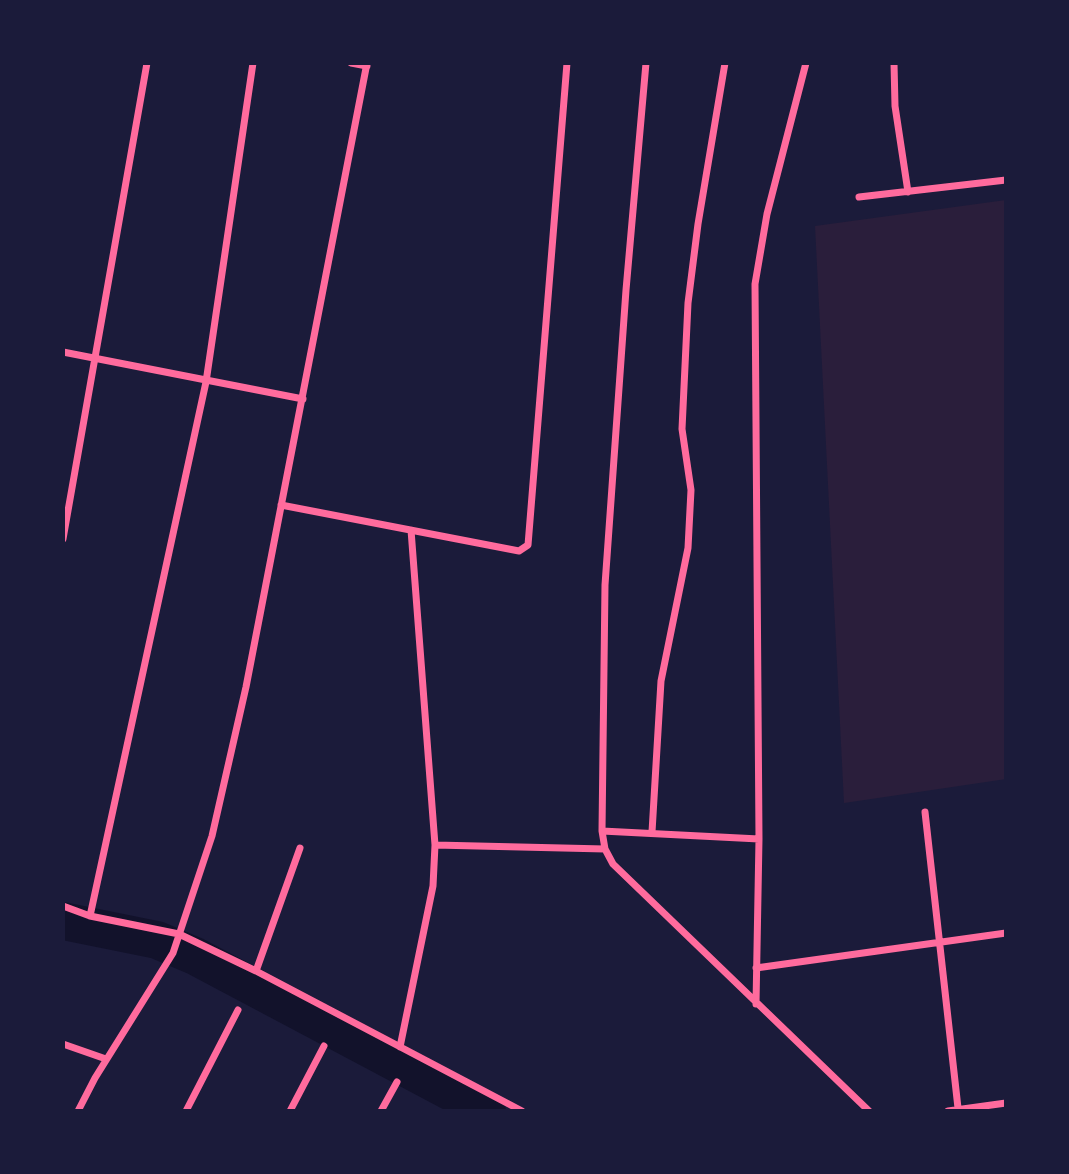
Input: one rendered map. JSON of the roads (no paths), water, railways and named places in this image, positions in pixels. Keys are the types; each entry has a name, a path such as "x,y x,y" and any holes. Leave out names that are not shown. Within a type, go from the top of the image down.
{"street":[{"path":"63,540 147,63"},
{"path":"90,916 206,382 253,63"},
{"path":"78,1111 106,1059 173,953 212,836 246,687 367,65 351,63"},
{"path":"281,505 519,551 528,545 567,63"},
{"path":"646,63 626,290 605,585 602,831 605,849 613,864 869,1111"},
{"path":"652,832 661,681 688,548 691,490 682,429 688,303 698,224 725,63"},
{"path":"756,1004 759,839 755,284 767,214 806,63"},
{"path":"894,63 895,106 908,192"},
{"path":"859,197 1006,180"},
{"path":"63,352 303,399"},
{"path":"400,1046 433,886 435,845 411,530"},
{"path":"925,812 958,1108"},
{"path":"602,831 759,839"},
{"path":"435,845 605,849"},
{"path":"256,971 300,848"},
{"path":"63,906 90,916 178,938 256,971 522,1111"},
{"path":"757,968 1006,933"},
{"path":"186,1111 238,1010"},
{"path":"63,1044 106,1059"},
{"path":"290,1111 324,1046"},
{"path":"381,1111 397,1082"},
{"path":"948,1111 1006,1103"}],"waterway":[{"path":"63,921 157,940 195,956 487,1111"}]}
